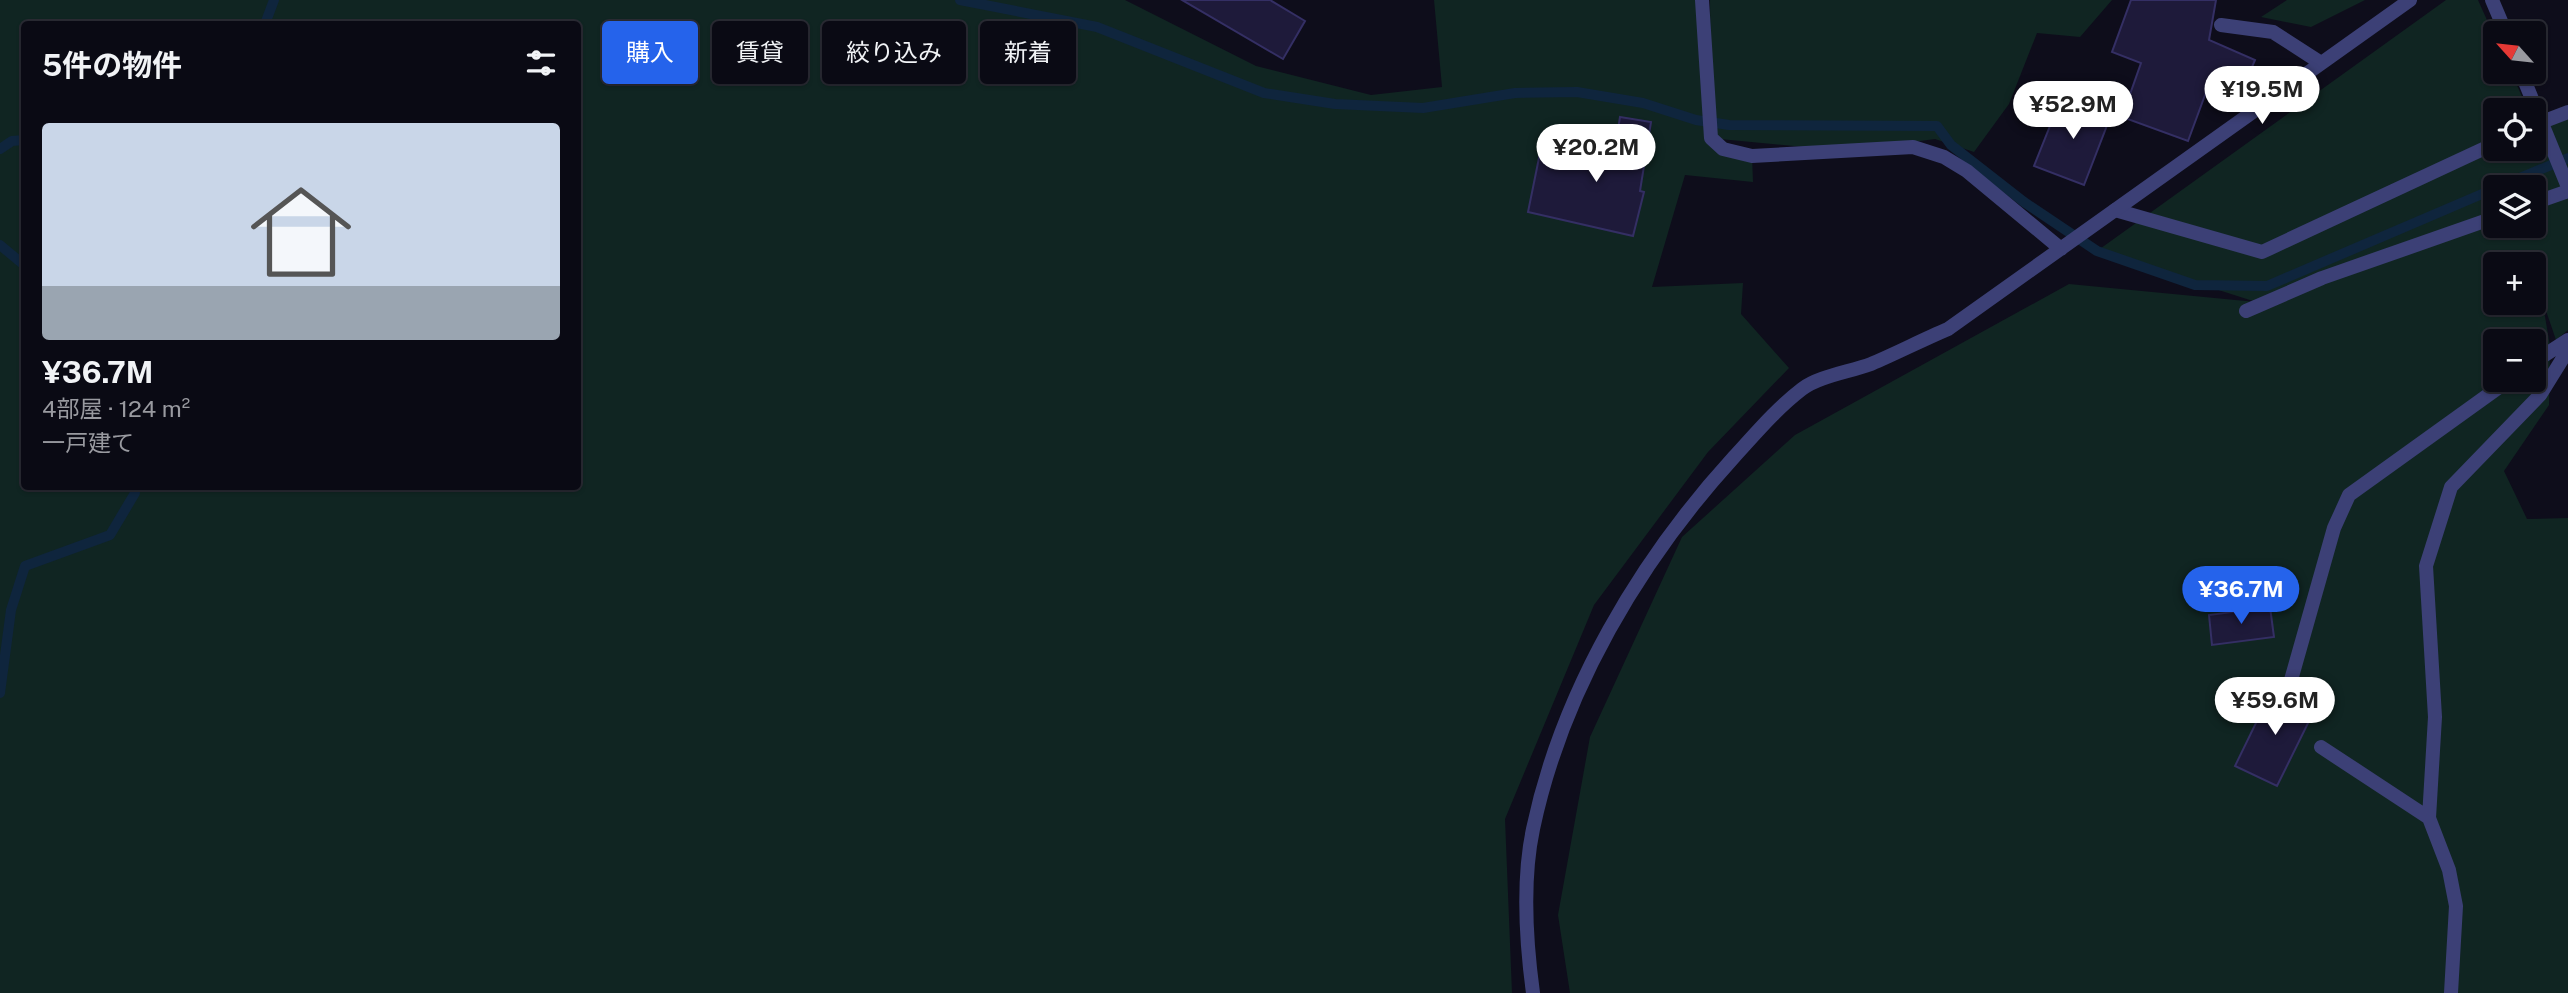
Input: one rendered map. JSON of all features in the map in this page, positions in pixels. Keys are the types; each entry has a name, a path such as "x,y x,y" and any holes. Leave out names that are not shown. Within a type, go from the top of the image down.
{"street":[{"path":"1702,0 1711,136 1723,149 1752,156 1913,147 1944,157 1967,171 2064,246"},
{"path":"1533,993 1527,901 1532,832 1550,761 1619,615 1658,549 1711,482 1768,419 1804,387 1870,364 1948,329 2410,0"},
{"path":"2492,0 2500,21"},
{"path":"2221,25 2273,32 2321,63"},
{"path":"2546,124 2568,112"},
{"path":"2546,138 2566,184 2546,196"},
{"path":"2115,210 2262,252 2483,149"},
{"path":"2246,311 2322,278 2483,222"},
{"path":"2546,354 2568,340"},
{"path":"2451,993 2456,906 2449,870 2429,818 2435,717 2426,566 2451,487 2540,395 2568,350"},
{"path":"2291,680 2334,528 2348,495 2492,392"},
{"path":"2321,747 2429,818"}],"green space":[{"path":"0,0 1125,0 1256,66 1371,95 1442,87 1434,0 1696,0 1711,127 1710,0 2112,0 2080,37 2037,33 2009,104 1974,152 1935,139 1846,151 1720,139 1752,156 1753,182 1685,175 1652,287 1743,283 1741,314 1789,368 1708,452 1594,605 1505,819 1512,993 0,993"},
{"path":"2287,0 2365,0 2311,27 2261,17"},
{"path":"2446,0 2478,0 2487,21 2483,21 2483,84 2516,84 2523,98 2483,98 2483,161 2546,161 2546,115 2568,107 2568,330 2556,340 2546,311 2546,252 2483,252 2483,315 2545,315 2550,346 2549,405 2504,471 2527,519 2568,518 2568,993 1570,993 1558,915 1590,737 1682,537 1795,435 2069,284 2256,302 2097,251"}],"building":[{"path":"1182,0 1270,0 1305,21 1283,59"},
{"path":"2131,0 2216,0 2209,40 2255,60 2238,100 2208,87 2188,141 2122,117 2141,63 2112,52"},
{"path":"2062,96 2111,115 2084,185 2034,166"},
{"path":"1620,117 1651,122 1640,191 1644,192 1633,236 1528,212 1540,153 1612,167"},
{"path":"2270,607 2274,637 2212,645 2209,615"},
{"path":"2273,688 2315,709 2277,786 2235,766"}],"waterway":[{"path":"266,21 274,0"},
{"path":"960,0 1097,27 1264,93 1335,104 1423,108 1515,93 1577,92 1643,103 1696,120 1729,125 1937,126 1951,145 2024,202 2097,251 2195,285 2267,286 2483,194"},
{"path":"0,149 12,141 21,140"},
{"path":"2527,175 2568,158"},
{"path":"0,245 21,262"},
{"path":"0,693 11,610 25,566 110,535 135,490"}]}
